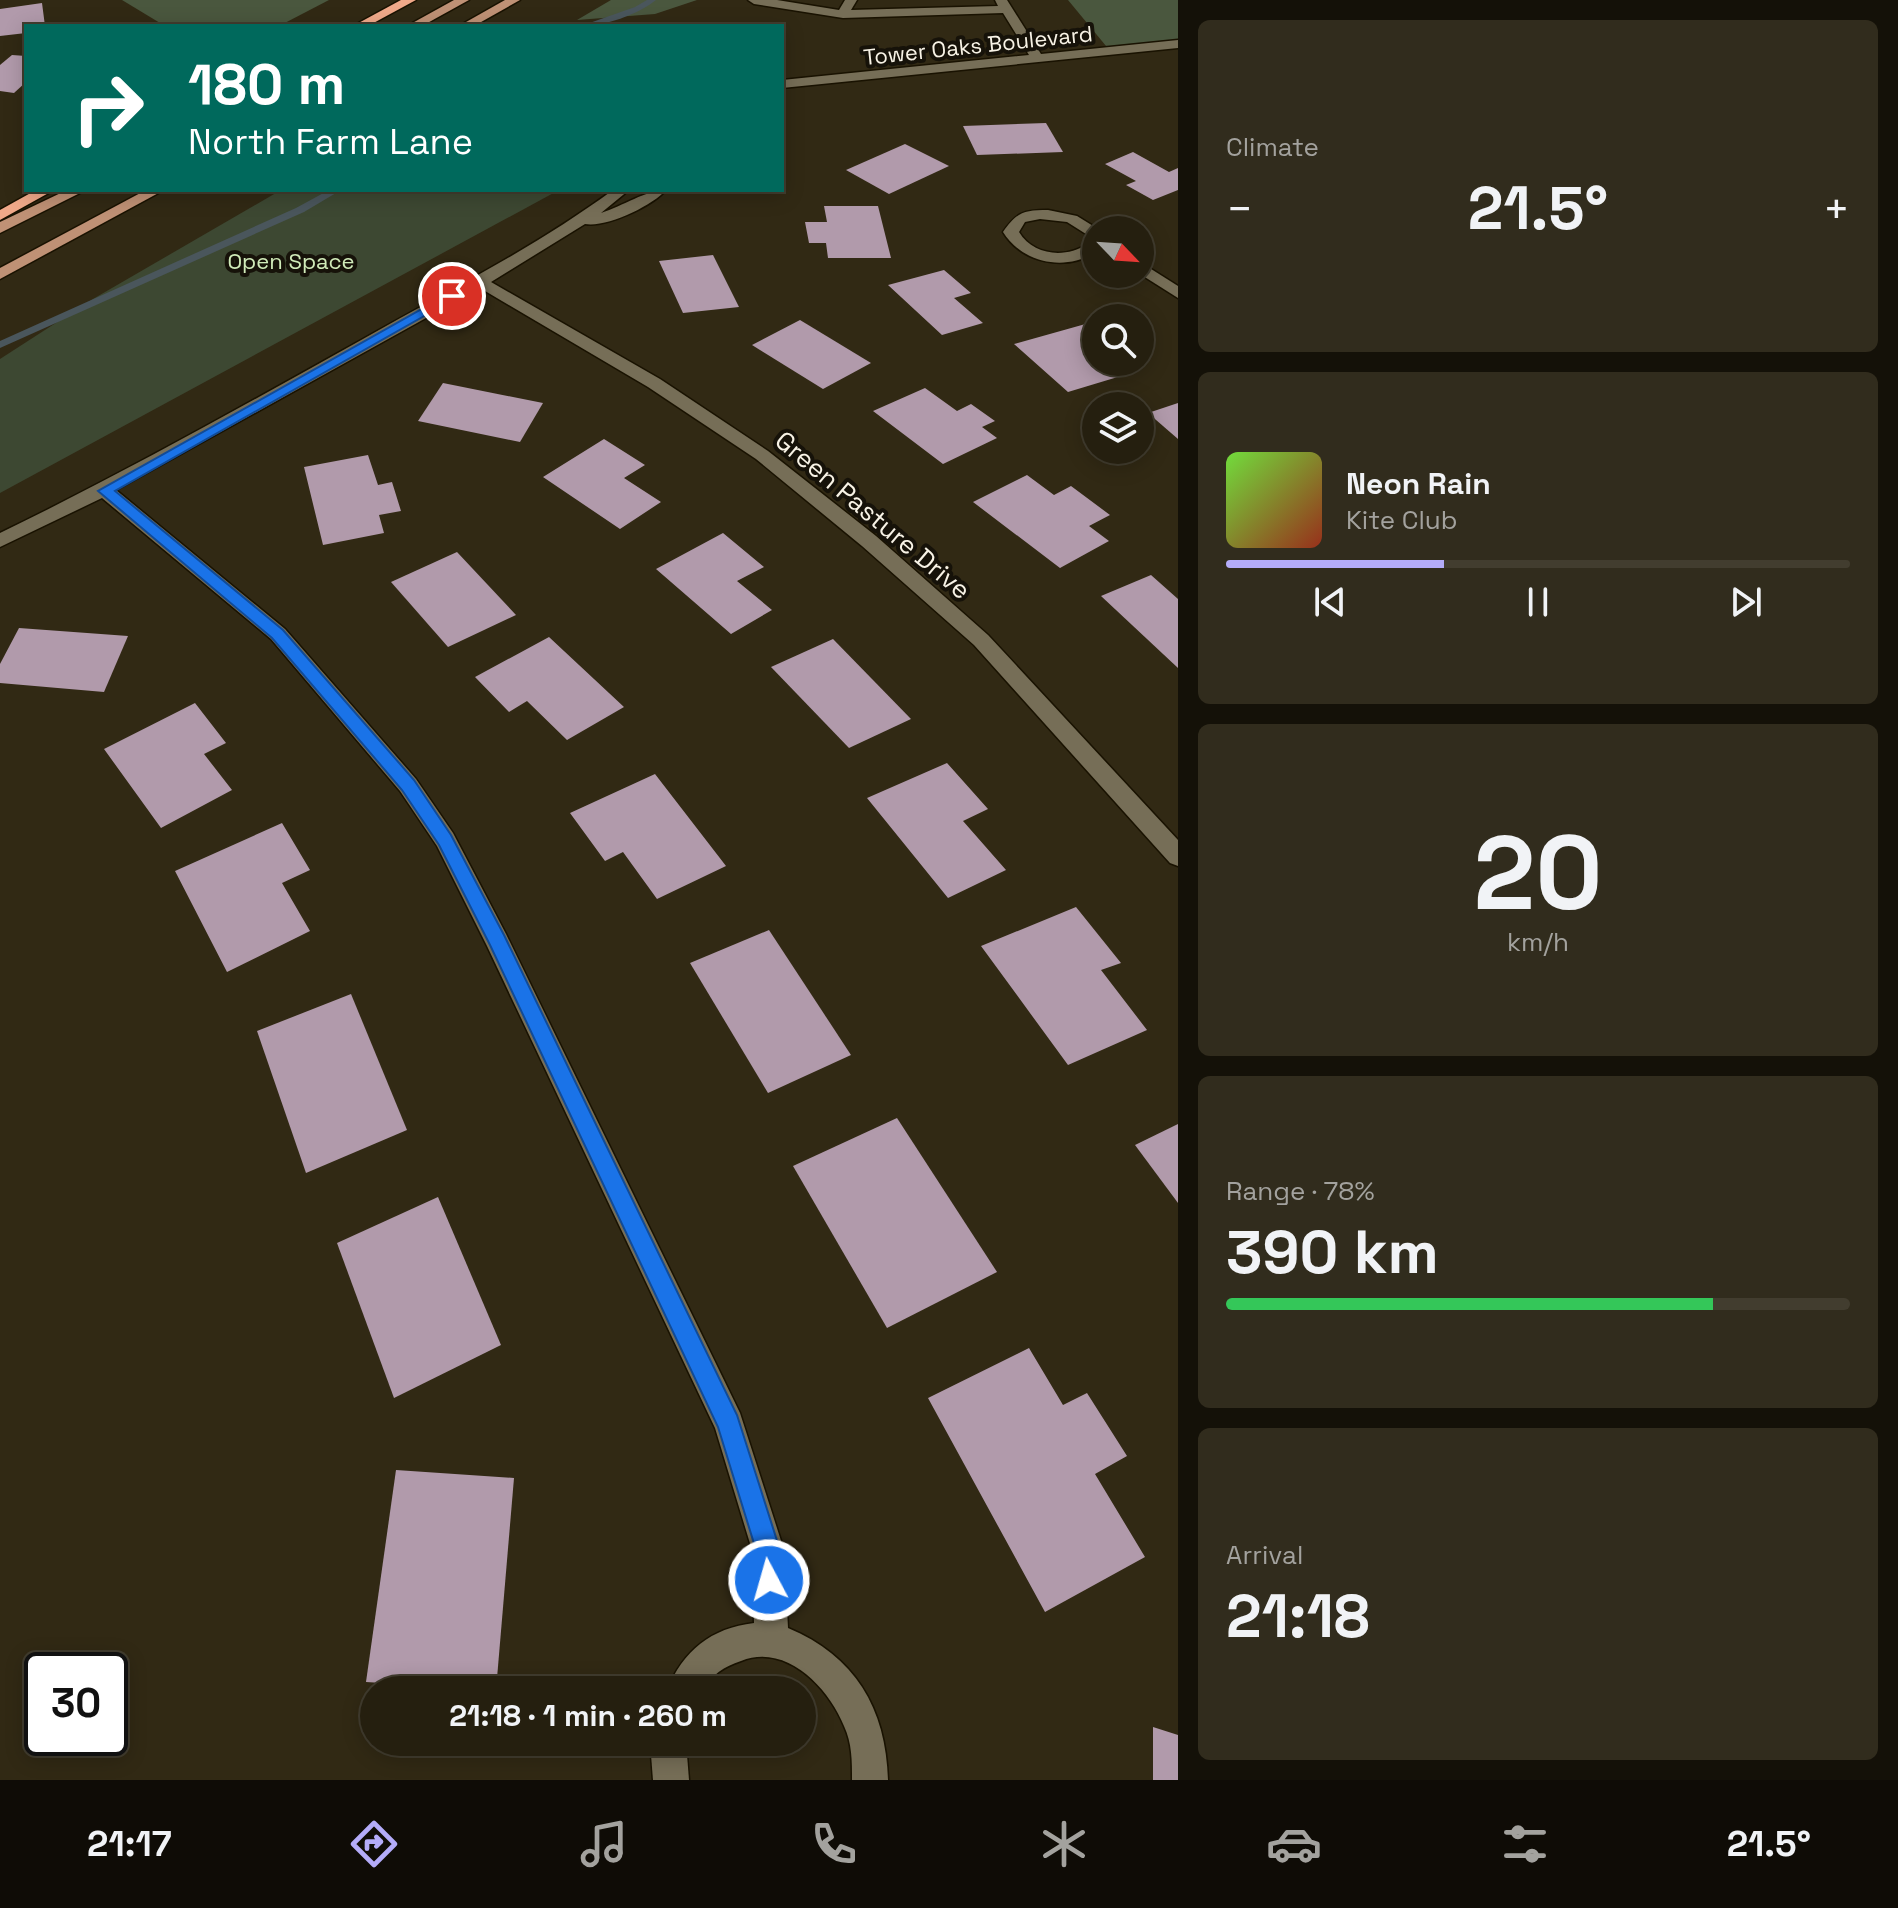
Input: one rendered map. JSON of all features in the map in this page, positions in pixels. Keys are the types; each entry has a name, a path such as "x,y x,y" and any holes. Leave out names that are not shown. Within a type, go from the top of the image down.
{"highway":[{"path":"363,24 410,0"},
{"path":"0,216 43,192"}],"main road":[{"path":"417,24 463,0"},
{"path":"469,24 514,0"},
{"path":"0,228 75,192"},
{"path":"0,274 153,192"}],"street":[{"path":"754,0 843,14 1004,5 1038,59"},
{"path":"843,14 851,0"},
{"name":"Tower Oaks Boulevard","path":"784,84 1178,44"},
{"path":"0,541 105,491 479,281 576,225 619,192"},
{"path":"576,225 637,206 656,192"},
{"path":"1031,215 1059,215 1093,232 1095,247 1077,256 1048,257 1022,247 1011,232 1020,219 1031,215"},
{"path":"1154,277 1178,293"},
{"name":"Green Pasture Drive","path":"479,281 654,383 738,439 869,541 981,640 1178,856"},
{"path":"105,491 278,634 408,785 445,840 504,955 729,1424 768,1550 771,1639"},
{"path":"693,1676 700,1664 734,1643 771,1639 808,1652 840,1682 863,1723 870,1780"},
{"path":"669,1756 671,1780"}],"green space":[{"path":"122,0 329,0 283,24 162,24"},
{"path":"611,0 697,0 655,14 577,20"},
{"path":"1068,0 1178,0 1178,44 1111,52"},
{"name":"Open Space","path":"278,192 555,192 0,493 0,359 93,299"}],"building":[{"path":"42,3 45,24 24,24 24,33 0,36 0,9"},
{"path":"12,55 24,56 24,84 14,93 0,91 0,65"},
{"path":"1046,123 1063,152 977,155 963,126"},
{"path":"905,144 949,166 889,194 846,170"},
{"path":"1133,152 1169,172 1178,168 1178,190 1153,200 1126,185 1136,181 1105,164"},
{"path":"824,206 878,206 891,258 828,258 826,243 809,243 805,222 827,222"},
{"path":"713,255 739,307 683,313 659,261"},
{"path":"944,270 971,293 954,298 983,323 942,335 888,285"},
{"path":"800,320 871,363 823,389 752,345"},
{"path":"1082,325 1082,376 1121,376 1068,392 1014,344"},
{"path":"443,383 543,403 520,442 418,421"},
{"path":"925,388 957,411 971,404 995,421 982,427 997,438 943,464 873,411"},
{"path":"1178,403 1178,439 1154,418 1154,411"},
{"path":"604,439 645,465 624,478 661,502 620,529 543,477"},
{"path":"368,455 378,485 392,482 401,511 379,515 384,533 323,545 304,467"},
{"path":"1027,475 1054,495 1071,486 1110,515 1089,526 1109,541 1060,568 973,502"},
{"path":"723,533 764,567 737,581 772,610 731,634 656,569"},
{"path":"457,552 516,615 448,647 391,582"},
{"path":"1151,575 1178,599 1178,668 1101,596"},
{"path":"19,628 128,636 104,692 0,683 0,664"},
{"path":"549,637 624,707 567,740 527,701 509,712 475,677"},
{"path":"833,639 911,719 849,748 771,667"},
{"path":"195,703 226,743 204,754 232,790 161,828 104,749"},
{"path":"947,763 988,809 963,821 1006,870 948,898 867,798"},
{"path":"655,774 726,866 657,899 623,852 605,861 570,813"},
{"path":"282,823 310,870 282,883 310,931 227,972 175,871"},
{"path":"1076,907 1121,963 1101,970 1147,1030 1068,1065 981,946"},
{"path":"769,930 851,1055 768,1093 690,963"},
{"path":"351,994 407,1130 306,1173 257,1031"},
{"path":"897,1118 997,1272 887,1328 793,1166"},
{"path":"1178,1124 1178,1203 1135,1145"},
{"path":"438,1197 501,1345 394,1398 337,1243"},
{"path":"1029,1348 1063,1405 1087,1393 1127,1456 1095,1474 1145,1557 1045,1612 928,1398"},
{"path":"396,1470 514,1478 497,1676 367,1676"},
{"path":"1153,1727 1178,1735 1178,1780 1153,1780"}],"waterway":[{"path":"591,24 638,9 652,0"},
{"path":"0,345 300,210 332,192"}],"route":[{"path":"452,296 105,491 278,634 408,785 445,840 497,941 729,1424 768,1550 769,1580"}]}
